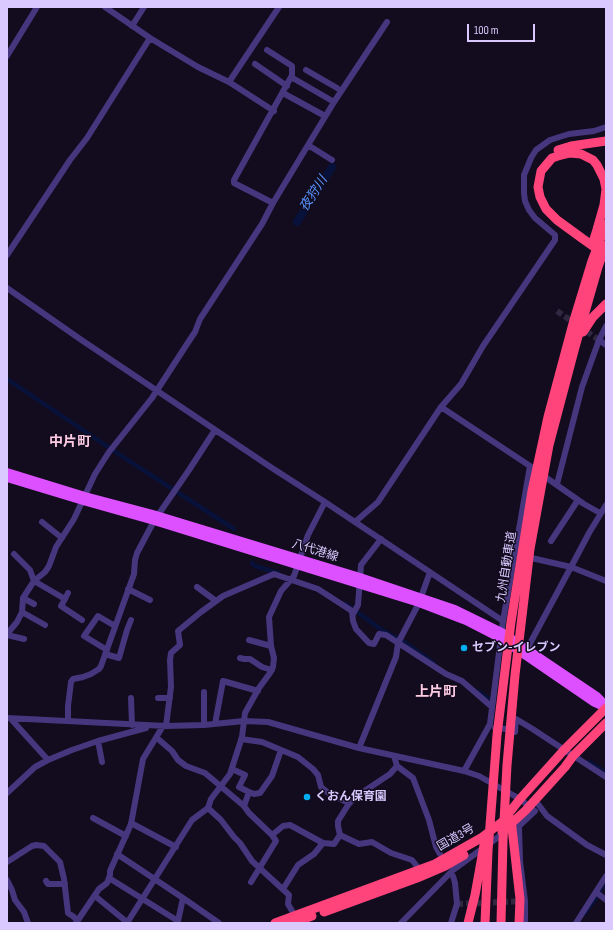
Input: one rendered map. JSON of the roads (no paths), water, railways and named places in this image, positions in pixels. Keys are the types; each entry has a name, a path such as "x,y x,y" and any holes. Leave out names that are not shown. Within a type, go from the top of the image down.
{"highway":[{"path":"606,141 571,146 549,154 540,163 536,172 533,182 533,190 538,206 550,222 606,260"},
{"path":"599,235 606,189 601,172 593,160 581,154 570,153 552,158 541,171 539,178 538,187 540,197 546,209 557,220 606,254"},
{"name":"九州自動車道","path":"501,923 503,840 510,730 530,549 537,466 556,419 575,347 599,235 606,224"},
{"name":"九州自動車道","path":"485,923 485,854 511,622 522,547 548,417 574,320 593,262 606,245"},
{"path":"575,347 593,317 606,304"},
{"name":"国道3号","path":"297,921 441,861 481,838 502,822 520,799 564,750 606,708"},
{"name":"国道3号","path":"275,923 297,921 445,866 498,835 530,806 573,756 606,724"},
{"path":"510,730 511,813 520,899 519,923"},
{"path":"468,923 485,854"}],"main road":[{"name":"八代港線","path":"7,472 84,499"},
{"name":"八代港線","path":"7,478 156,518 420,600 455,609 501,636 595,699 606,698"},
{"name":"八代港線","path":"501,636 527,649 606,708"},
{"path":"591,724 594,717 595,699"}],"street":[{"path":"7,56 37,7"},
{"path":"105,7 150,38 229,82 274,111"},
{"path":"132,26 144,7"},
{"path":"229,82 279,7"},
{"path":"24,639 7,635 18,622 22,612 23,598 34,581 45,572 49,566 56,548 74,519 95,474 109,452 122,438 148,403 195,332 200,319 262,224 273,202 334,102 387,22"},
{"path":"7,255 70,160 87,138 150,38"},
{"path":"267,50 292,66 292,75 274,111 242,163 234,183 273,202"},
{"path":"255,64 287,86"},
{"path":"306,70 337,88"},
{"path":"291,77 334,102"},
{"path":"314,90 320,78"},
{"path":"283,93 326,116"},
{"path":"355,522 378,502 441,407 461,384 483,346 556,238 555,235 535,218 529,210 526,201 524,193 524,175 530,158 536,150 550,140 569,134 594,131 606,127"},
{"path":"308,145 332,160"},
{"path":"7,288 215,430 503,621"},
{"path":"557,484 582,387 599,340 606,326"},
{"path":"599,340 606,344"},
{"path":"441,407 537,466 578,500 600,513"},
{"path":"68,721 71,682 73,679 84,677 99,669 134,574 137,553 156,518 215,430"},
{"path":"464,772 476,748 489,728 503,621 515,555 537,466"},
{"path":"551,541 578,500"},
{"path":"95,896 127,923 192,820 208,808 211,799 230,774 241,739 245,713 272,670 274,658 271,646 269,617 281,591 291,578 308,535 325,502"},
{"path":"527,649 572,567 588,532 606,505"},
{"path":"42,522 62,538"},
{"path":"380,539 361,565 358,605 353,614 353,621 356,629 369,644 374,644 379,634 382,634 398,643 446,674 462,681 492,707"},
{"path":"14,554 30,570 34,581 65,599"},
{"path":"515,555 572,567 606,582"},
{"path":"359,748 396,657 398,643 420,600 430,572"},
{"path":"7,862 36,844 44,846 60,862 65,884 68,913 74,917 76,922 99,889 107,883 110,871 131,823 143,759 164,726 170,698 171,653 180,645 178,631 216,600 274,574 291,578 318,589 352,611 353,614"},
{"path":"197,587 216,600"},
{"path":"128,590 150,600"},
{"path":"68,593 61,606 82,620"},
{"path":"23,598 34,604"},
{"path":"22,612 45,625"},
{"path":"115,626 98,616 84,636 106,652 119,658 131,620"},
{"path":"249,640 271,646"},
{"path":"240,658 247,660 250,659 262,667 272,670"},
{"path":"215,724 223,681 258,691"},
{"path":"204,692 204,725"},
{"path":"131,698 132,725"},
{"path":"158,698 170,698"},
{"path":"9,719 153,726 204,725 244,721 268,722 359,748 478,776 520,799 547,816 587,845 606,855"},
{"path":"9,719 48,760"},
{"path":"489,728 507,729 515,732 516,720 531,728 606,777"},
{"path":"7,793 35,767 48,760 98,741 153,726"},
{"path":"157,738 172,751 178,760 186,766 206,773 244,806 276,841 251,882"},
{"path":"241,739 262,742 298,757 318,775 321,787 331,795 349,803"},
{"path":"98,741 102,762"},
{"path":"232,769 245,775 239,787 257,794 262,790 272,776 281,750"},
{"path":"394,756 397,766 413,778 429,820 436,847 440,854"},
{"path":"272,835 283,826 290,825 323,843 334,844 340,835 338,821 349,803 390,774 397,766"},
{"path":"244,806 249,792"},
{"path":"401,923 453,870 497,838 530,806"},
{"path":"524,923 525,901 520,862 520,826 535,811 530,806"},
{"path":"208,808 221,820 234,837 240,842 247,855 259,868 289,895 288,904 297,921"},
{"path":"92,818 126,836"},
{"path":"131,823 176,847"},
{"path":"340,835 359,844 372,842 391,854 412,860 420,870"},
{"path":"283,889 298,865 314,854 323,843"},
{"path":"117,854 155,878 219,923"},
{"path":"451,923 457,904 453,876"},
{"path":"576,923 606,876"},
{"path":"109,878 178,922 183,898"},
{"path":"7,880 15,900 24,912 28,923"},
{"path":"46,881 48,884 65,884"},
{"path":"596,892 604,898"}],"waterway":[{"name":"夜狩川","path":"297,222 332,167"},
{"path":"7,379 234,529"},
{"path":"252,563 255,566 278,573"},
{"path":"346,604 382,630 406,643 434,663"},
{"path":"479,692 490,700"},
{"path":"589,762 606,773"},
{"path":"585,913 599,894 606,881"}],"tunnel":[{"path":"557,311 599,340"},
{"path":"457,904 524,901"}],"place":[{"name":"セブン-イレブン","path":"464,648"},
{"name":"くおん保育園","path":"307,797"}],"district":[{"name":"中片町","path":"70,442"},
{"name":"上片町","path":"436,692"}]}
